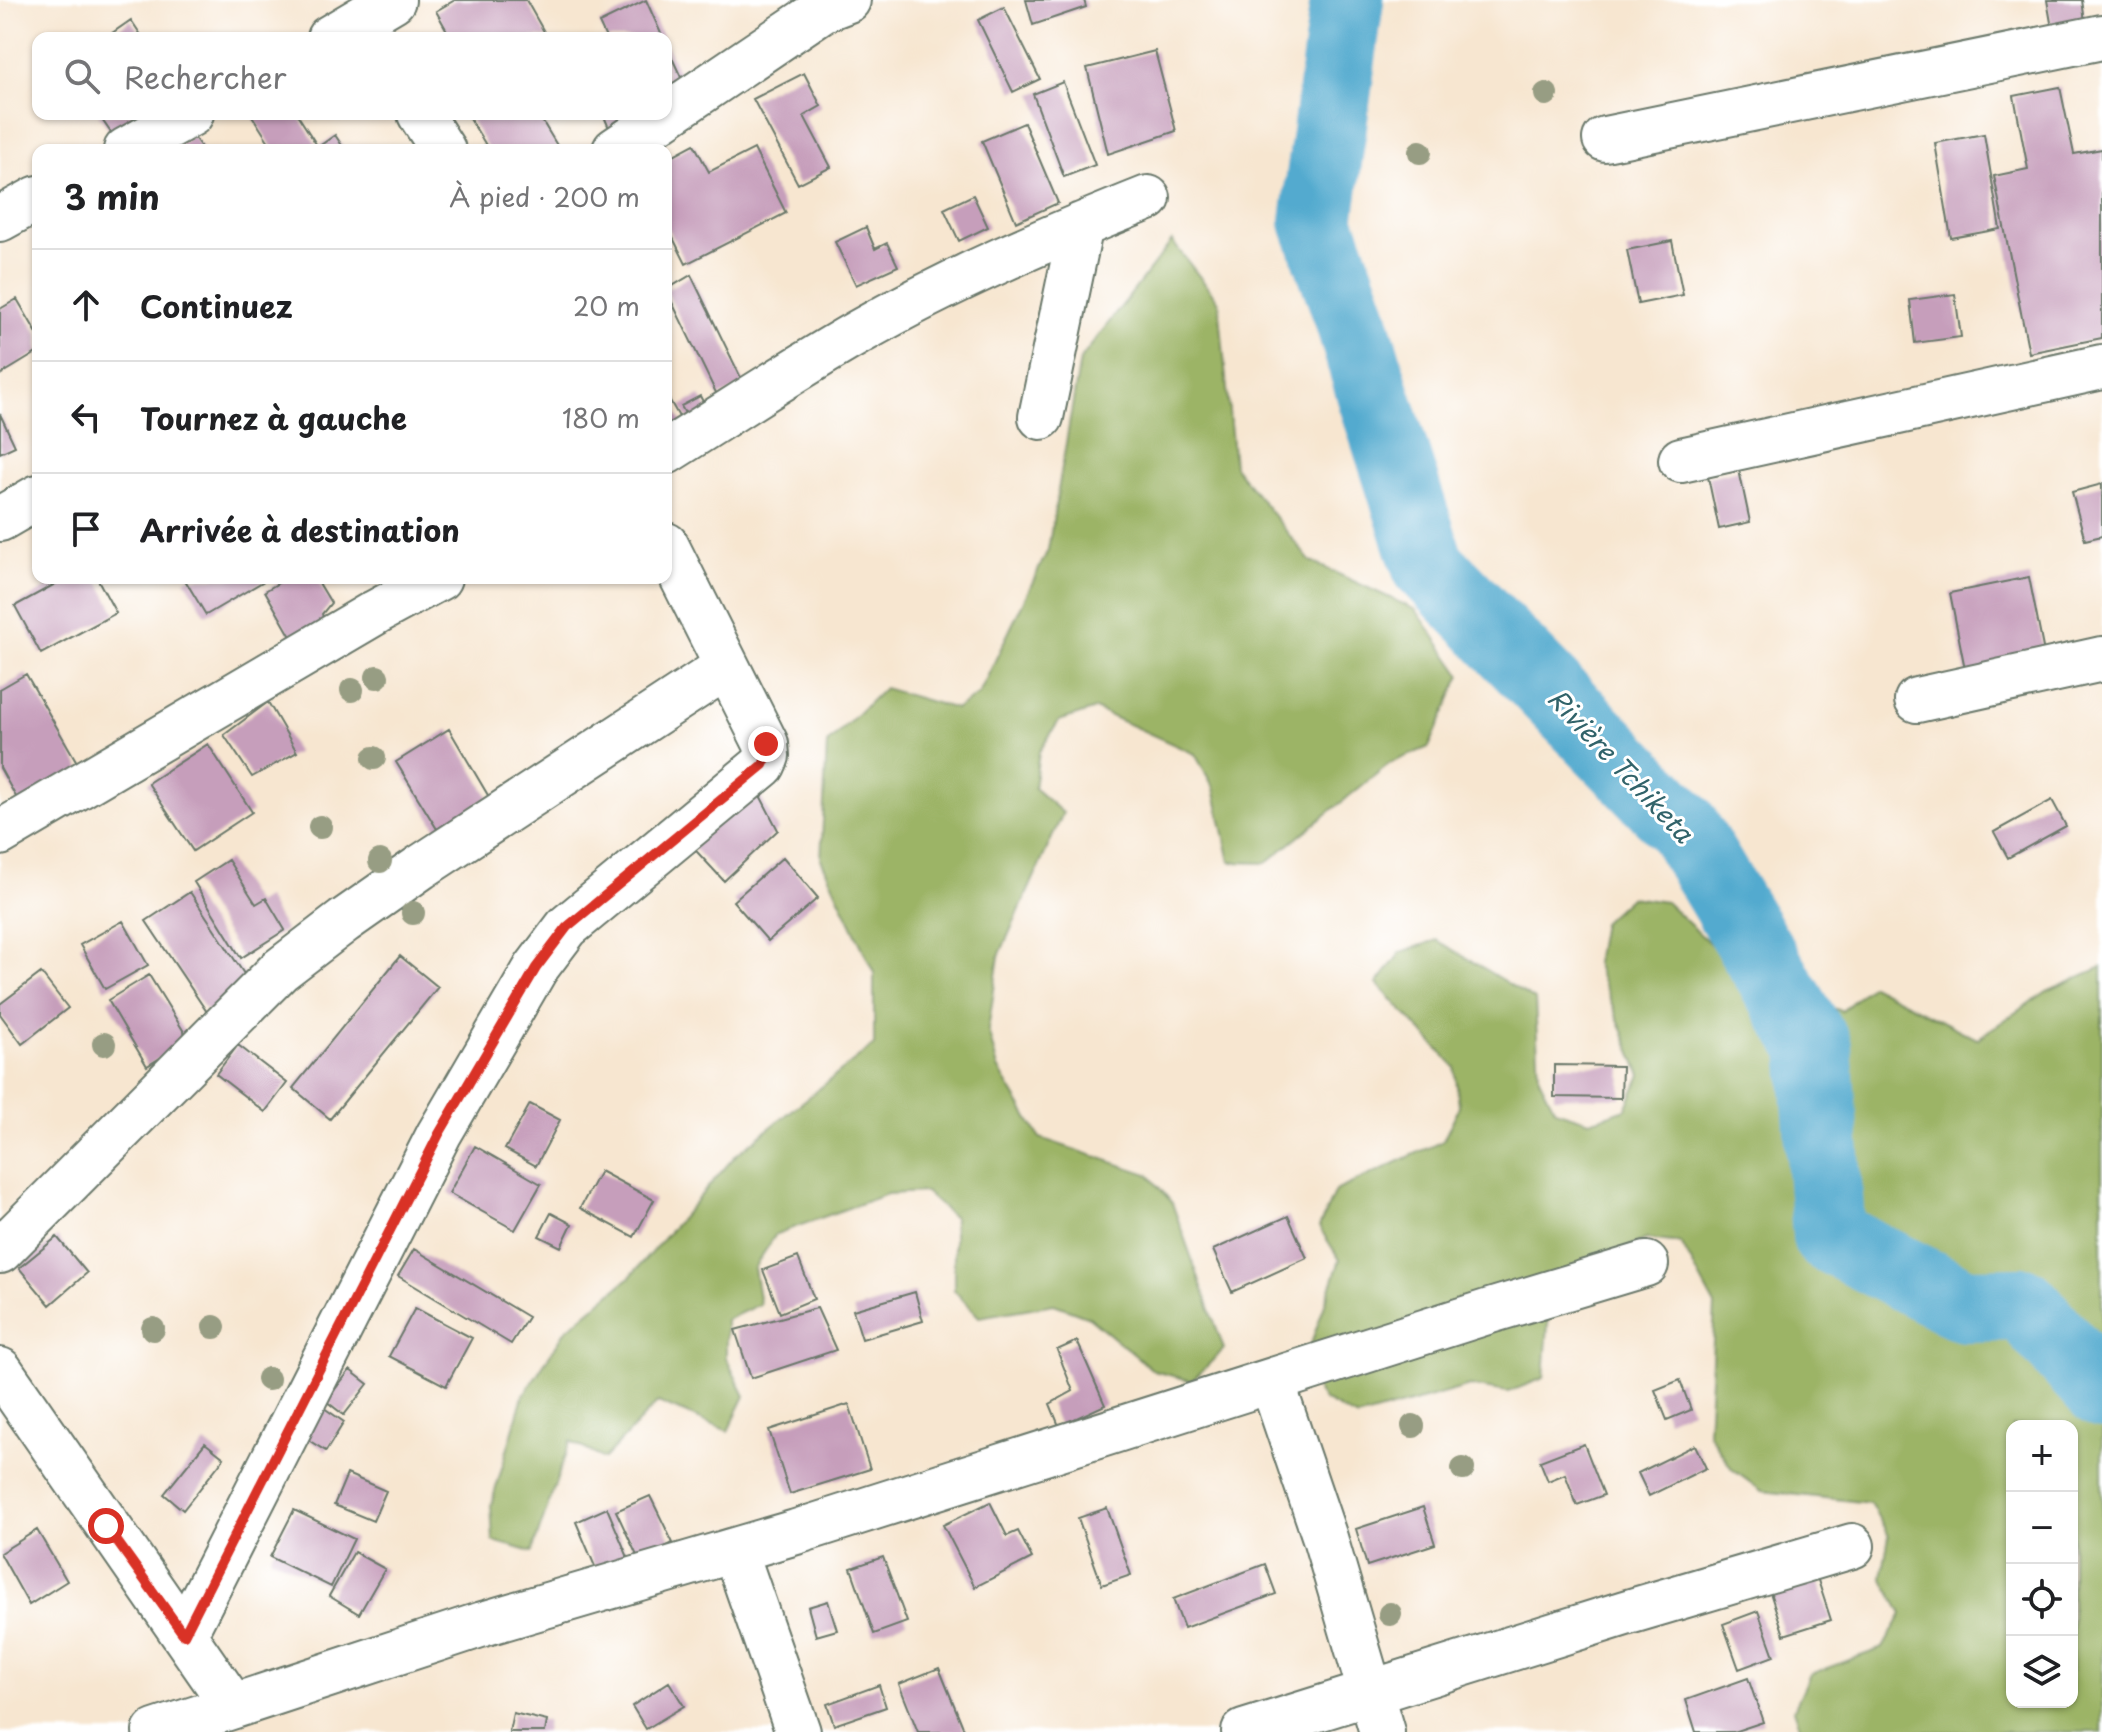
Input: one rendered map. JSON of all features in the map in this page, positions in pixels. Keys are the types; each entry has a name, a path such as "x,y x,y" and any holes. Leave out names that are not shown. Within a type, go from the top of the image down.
{"street":[{"path":"672,111 828,3"},
{"path":"1605,139 2102,37"},
{"path":"137,144 180,120"},
{"path":"424,120 439,144"},
{"path":"624,144 658,120"},
{"path":"672,448 858,333 926,296 1148,198"},
{"path":"0,219 32,201"},
{"path":"1041,417 1081,225"},
{"path":"1681,460 2102,367"},
{"path":"0,519 32,500"},
{"path":"184,1635 439,1134 536,968 567,927 763,765 767,756 766,744 672,557"},
{"path":"0,833 428,584"},
{"path":"1917,700 2102,659"},
{"path":"0,1251 280,970 408,876 726,667"},
{"path":"155,1732 483,1624 735,1551 1646,1264"},
{"path":"0,1370 233,1706"},
{"path":"1272,1382 1325,1538 1376,1713"},
{"path":"1244,1732 1376,1713 1610,1617 1852,1546"},
{"path":"735,1551 798,1732"}],"green space":[{"path":"1172,241 1219,302 1234,466 1310,561 1416,610 1461,675 1429,747 1390,763 1266,863 1230,862 1214,788 1195,754 1095,709 1059,721 1039,752 1034,788 1063,813 999,956 988,1030 998,1068 1040,1138 1148,1174 1172,1203 1224,1349 1192,1381 1154,1371 1089,1317 1054,1304 979,1317 954,1290 954,1218 925,1192 887,1194 776,1234 754,1268 760,1304 726,1320 726,1358 745,1396 728,1431 658,1402 604,1459 570,1441 532,1552 493,1541 491,1505 523,1396 566,1330 630,1277 736,1155 874,1045 874,973 821,859 827,744 884,688 956,709 979,694 1048,550 1080,360"},
{"path":"1630,897 1666,902 1751,982 1842,1011 1871,985 1977,1039 2047,991 2102,967 2102,1732 1802,1732 1794,1709 1810,1674 1883,1648 1902,1614 1882,1577 1889,1536 1870,1503 1762,1491 1732,1469 1708,1432 1715,1306 1681,1243 1647,1239 1572,1269 1550,1297 1544,1378 1508,1392 1470,1386 1357,1418 1325,1401 1302,1370 1340,1260 1319,1227 1335,1191 1443,1141 1459,1107 1455,1067 1377,984 1401,952 1437,940 1535,1000 1539,1078 1555,1110 1590,1121 1626,1109 1641,1075 1595,963 1602,923"}],"building":[{"path":"455,0 526,0 544,32 448,32 436,11"},
{"path":"646,0 660,32 603,32 599,23"},
{"path":"1026,0 1084,0 1086,7 1033,25"},
{"path":"2047,0 2082,0 2086,29 2053,34"},
{"path":"1004,7 1040,79 1013,92 978,20"},
{"path":"131,20 139,32 114,32"},
{"path":"1155,51 1176,131 1108,154 1087,68"},
{"path":"672,58 686,88 672,94"},
{"path":"804,73 821,106 804,116 831,167 798,184 753,99"},
{"path":"1063,82 1095,165 1064,177 1033,94"},
{"path":"2060,87 2074,154 2102,149 2102,338 2029,353 1994,176 2028,169 2014,96"},
{"path":"102,120 138,120 114,137"},
{"path":"255,120 301,120 316,144 270,144"},
{"path":"471,120 542,120 556,144 485,144"},
{"path":"606,120 623,120 609,128"},
{"path":"1024,123 1058,203 1016,222 982,141"},
{"path":"1984,134 2000,229 1951,238 1935,143"},
{"path":"335,135 341,144 322,144"},
{"path":"193,136 199,144 180,144"},
{"path":"694,144 709,172 754,149 786,213 686,264 672,236 672,156"},
{"path":"973,195 988,227 959,241 944,209"},
{"path":"866,227 875,249 887,243 898,266 856,285 835,242"},
{"path":"1672,241 1683,295 1638,304 1627,250"},
{"path":"691,275 744,384 718,397 672,302 672,286"},
{"path":"1955,294 1961,337 1915,343 1910,300"},
{"path":"17,299 32,325 32,356 0,375 0,309"},
{"path":"700,396 708,411 689,421 681,406"},
{"path":"672,404 683,424 672,430"},
{"path":"0,414 15,446 0,453"},
{"path":"1739,470 1750,522 1719,529 1708,477"},
{"path":"2102,484 2102,536 2085,540 2072,492"},
{"path":"2029,577 2045,658 1966,674 1950,593"},
{"path":"55,584 100,584 116,613 41,654 15,606"},
{"path":"187,584 259,584 206,615"},
{"path":"277,584 320,584 331,603 322,614 325,624 294,642 265,591"},
{"path":"26,674 82,771 21,806 0,768 0,689"},
{"path":"268,702 297,752 252,777 224,735"},
{"path":"449,729 489,797 437,829 396,762"},
{"path":"208,744 252,812 193,851 148,783"},
{"path":"751,778 778,830 724,881 686,840"},
{"path":"2052,800 2066,826 2008,858 1994,832"},
{"path":"783,857 818,898 768,941 733,901"},
{"path":"228,860 256,904 266,898 285,930 241,958 194,882"},
{"path":"190,892 250,983 207,1012 146,921"},
{"path":"123,921 148,965 105,989 80,945"},
{"path":"400,956 438,987 330,1119 293,1088"},
{"path":"41,973 68,1008 22,1044 0,1014 0,1004"},
{"path":"149,975 189,1040 147,1066 108,1000"},
{"path":"238,1045 287,1083 265,1112 216,1074"},
{"path":"1554,1065 1622,1066 1621,1098 1554,1097"},
{"path":"530,1104 560,1120 536,1166 505,1149"},
{"path":"475,1146 541,1184 515,1230 449,1193"},
{"path":"600,1171 654,1200 634,1237 580,1208"},
{"path":"551,1213 572,1224 561,1247 539,1236"},
{"path":"1288,1216 1307,1258 1232,1292 1213,1250"},
{"path":"57,1237 87,1273 50,1305 19,1268"},
{"path":"414,1249 528,1317 511,1344 398,1276"},
{"path":"798,1257 814,1299 780,1313 763,1270"},
{"path":"915,1292 923,1321 862,1339 853,1310"},
{"path":"415,1308 472,1338 446,1386 389,1356"},
{"path":"817,1308 836,1350 751,1378 735,1330"},
{"path":"1077,1341 1105,1405 1059,1426 1050,1404 1073,1391 1057,1350"},
{"path":"350,1370 368,1384 344,1415 326,1401"},
{"path":"1680,1380 1691,1410 1667,1420 1655,1390"},
{"path":"849,1404 870,1469 790,1494 769,1430"},
{"path":"324,1408 344,1422 326,1451 305,1438"},
{"path":"205,1443 224,1458 183,1510 164,1494"},
{"path":"1584,1444 1604,1495 1577,1505 1565,1474 1548,1481 1540,1461"},
{"path":"1695,1445 1706,1468 1649,1496 1638,1473"},
{"path":"347,1474 386,1491 373,1521 334,1505"},
{"path":"650,1496 673,1543 639,1560 616,1511"},
{"path":"990,1502 1007,1536 1018,1531 1032,1558 975,1587 943,1525"},
{"path":"1423,1507 1435,1544 1367,1566 1356,1529"},
{"path":"607,1508 630,1562 599,1576 576,1522"},
{"path":"1107,1508 1131,1575 1102,1585 1078,1518"},
{"path":"294,1510 354,1539 331,1587 270,1557"},
{"path":"37,1530 67,1581 29,1605 0,1553"},
{"path":"354,1552 385,1569 359,1614 329,1596"},
{"path":"883,1557 907,1622 874,1634 851,1568"},
{"path":"1265,1564 1276,1594 1184,1628 1173,1599"},
{"path":"1813,1565 1831,1620 1784,1635 1766,1580"},
{"path":"828,1601 837,1630 816,1636 808,1607"},
{"path":"1758,1611 1774,1656 1739,1669 1723,1624"},
{"path":"939,1668 965,1732 918,1732 899,1684"},
{"path":"1748,1678 1763,1722 1733,1732 1696,1732 1686,1700"},
{"path":"669,1682 684,1706 646,1729 632,1706"},
{"path":"879,1685 886,1707 834,1725 827,1704"},
{"path":"513,1713 547,1721 545,1732 509,1732"}],"waterway":[{"name":"Rivière Tchiketa","path":"1347,0 1317,221 1349,311 1428,565 1682,826 1815,1047 1829,1236 1965,1305 2023,1304 2102,1392"}],"route":[{"path":"106,1526 184,1635 439,1134 536,968 567,927 763,765 767,756 766,744"}]}
